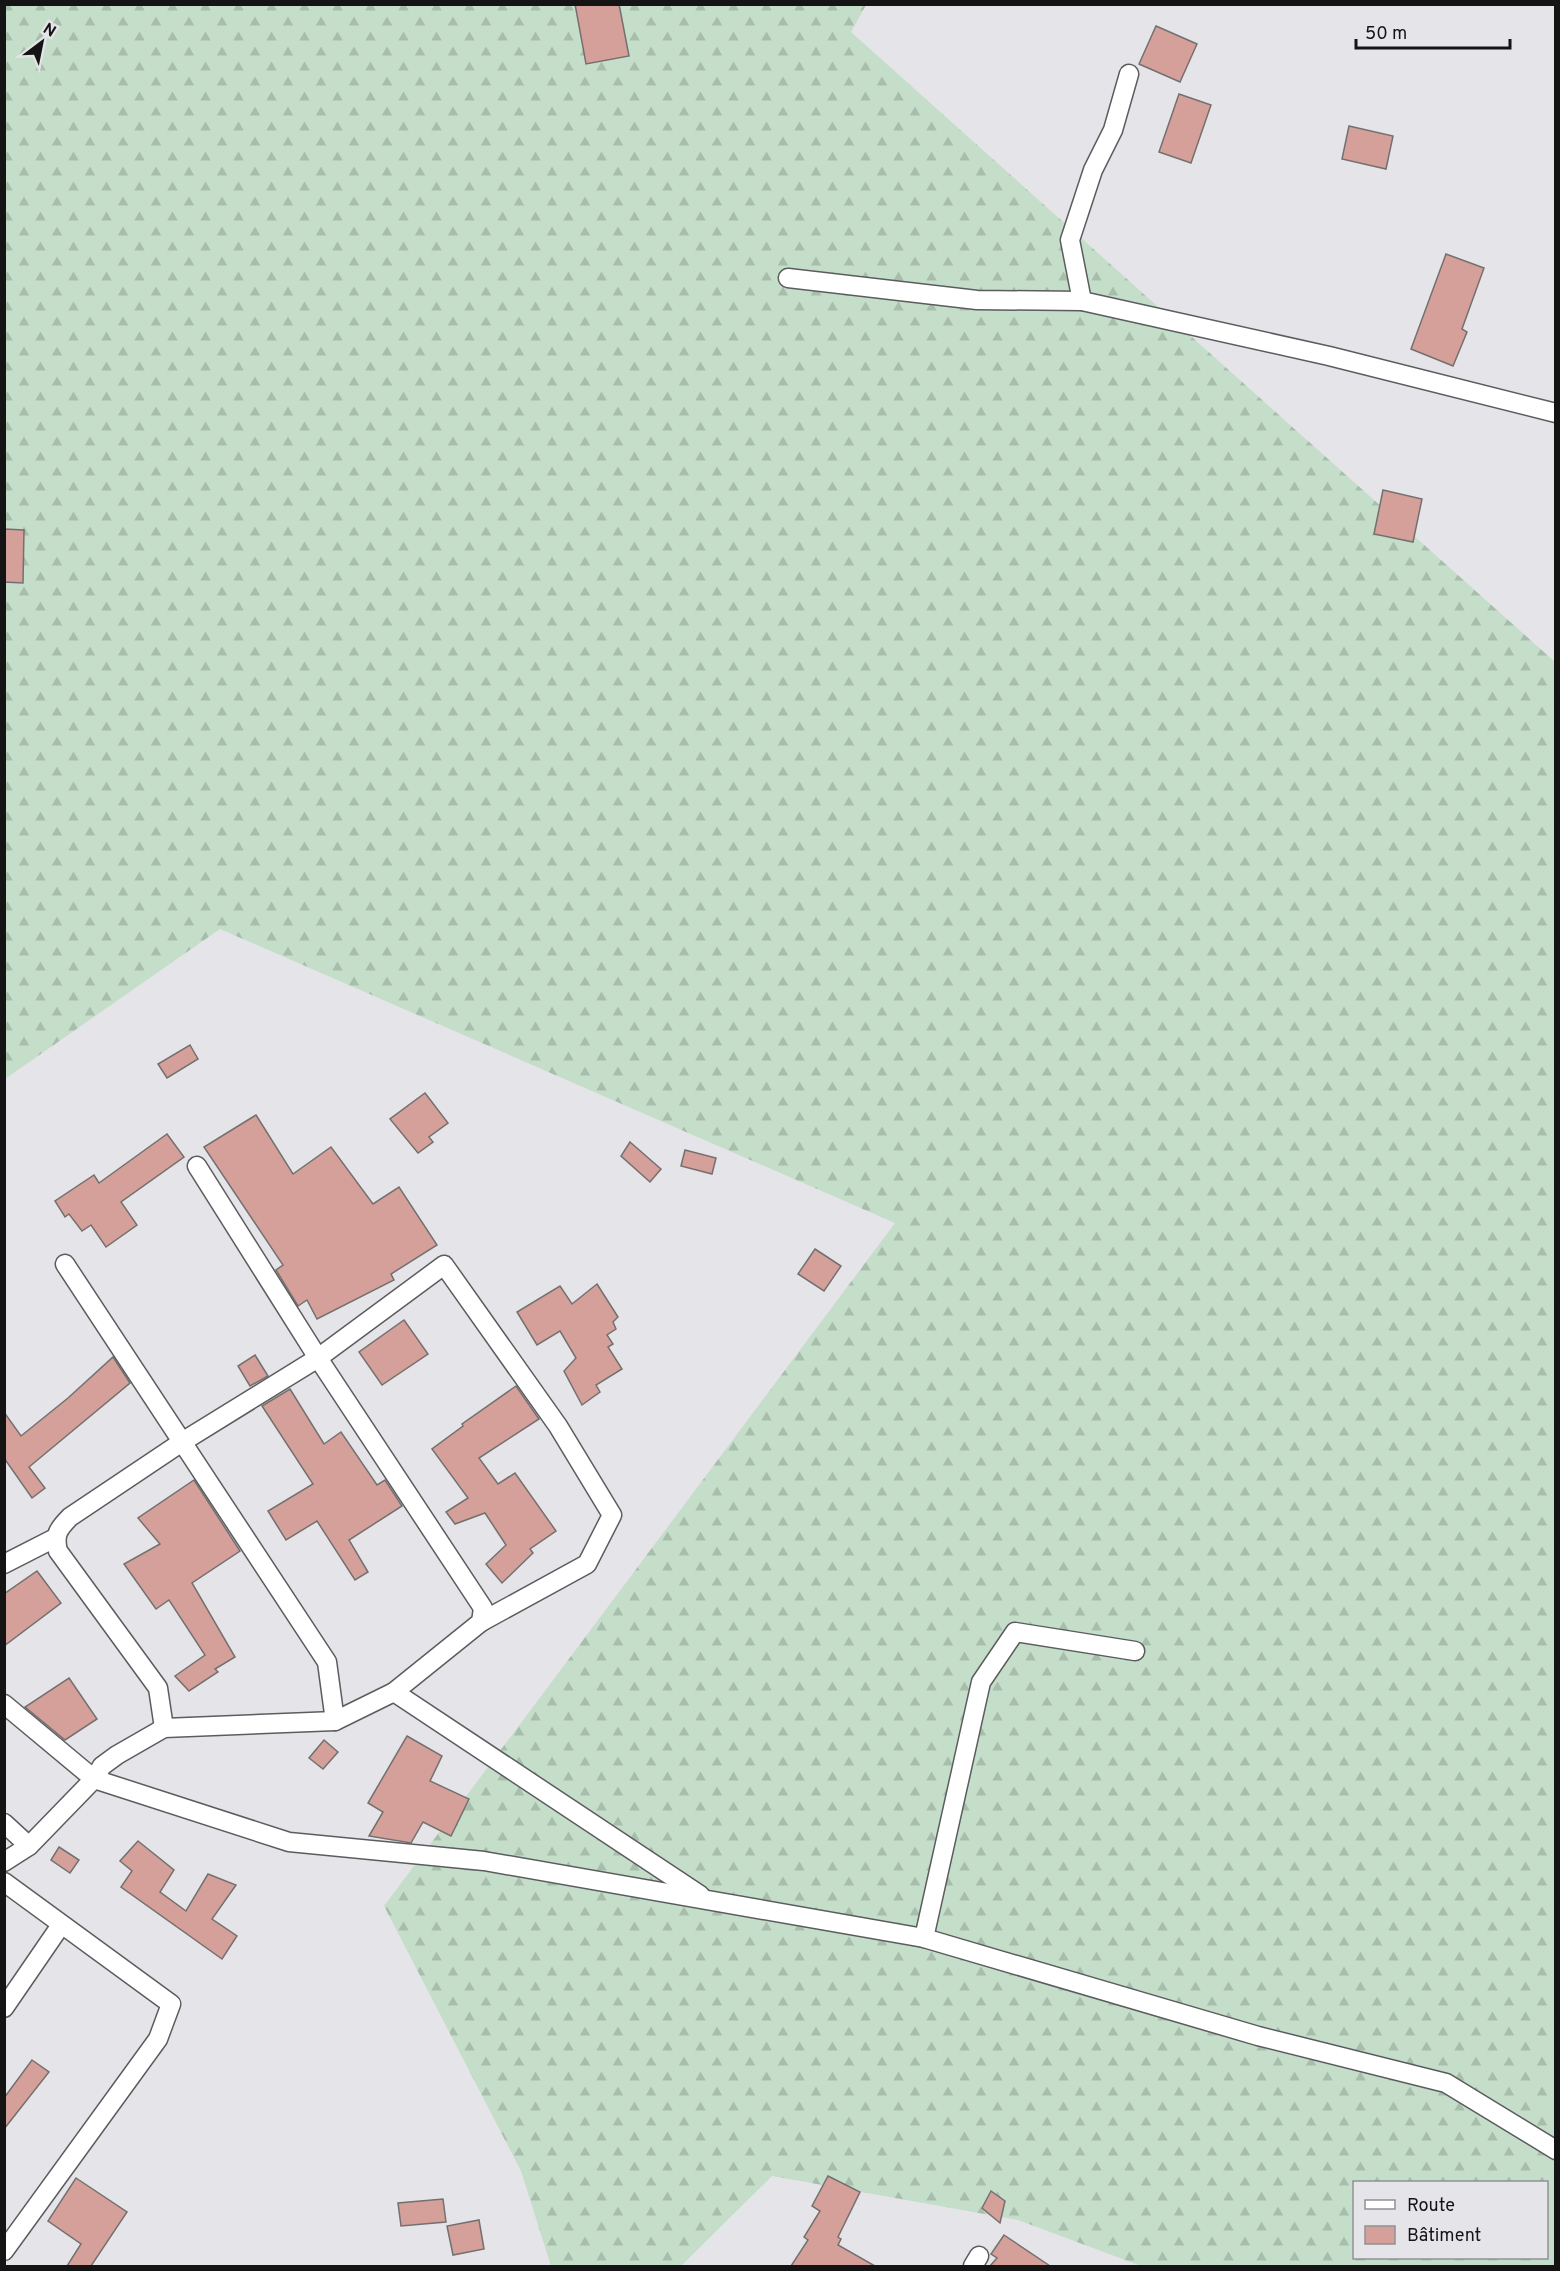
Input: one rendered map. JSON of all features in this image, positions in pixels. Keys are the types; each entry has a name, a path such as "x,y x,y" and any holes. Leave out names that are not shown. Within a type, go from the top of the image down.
{"street":[{"path":"1082,301 1070,240 1093,170 1113,130 1129,74"},
{"path":"788,278 976,300 1082,301 1329,356 1556,413"},
{"path":"197,1166 318,1358 483,1608 481,1622"},
{"path":"65,1264 327,1662 335,1721"},
{"path":"4,1862 29,1845 94,1779 102,1766 164,1728 335,1721 394,1692 481,1622 587,1563 612,1515 558,1426 444,1265 318,1358 182,1442 69,1517 59,1528 55,1538 58,1551 158,1688 164,1728"},
{"path":"4,1564 55,1538"},
{"path":"924,1938 981,1682 1015,1632 1135,1651"},
{"path":"394,1692 706,1899"},
{"path":"4,1704 94,1779 289,1842 484,1861 924,1938 1258,2036 1446,2083 1556,2150"},
{"path":"4,1823 29,1845"},
{"path":"4,1882 171,2004 158,2039 4,2251"},
{"path":"4,2008 61,1925"}],"green space":[{"path":"5,5 866,5 851,32 1555,662 1555,2266 1141,2266 1018,2220 772,2176 681,2266 551,2266 521,2171 384,1906 895,1223 220,929 5,1079"}],"building":[{"path":"575,4 619,4 629,56 586,64"},
{"path":"1156,26 1197,44 1180,82 1139,64"},
{"path":"1179,94 1211,105 1191,163 1159,152"},
{"path":"1349,126 1393,136 1386,169 1342,159"},
{"path":"1446,254 1484,268 1462,329 1467,332 1453,366 1411,349"},
{"path":"1383,490 1422,499 1413,542 1374,534"},
{"path":"4,529 24,530 23,583 4,582"},
{"path":"190,1045 198,1059 167,1078 158,1064"},
{"path":"425,1093 448,1123 429,1137 433,1142 418,1153 390,1119"},
{"path":"256,1115 293,1174 331,1147 373,1204 399,1187 437,1245 391,1274 394,1280 317,1319 307,1300 298,1306 276,1270 283,1265 204,1147"},
{"path":"167,1134 184,1157 121,1202 137,1225 106,1247 91,1225 82,1231 69,1214 65,1217 55,1201 94,1175 99,1183"},
{"path":"630,1142 661,1169 650,1182 621,1156"},
{"path":"685,1150 716,1158 712,1174 681,1166"},
{"path":"815,1249 841,1266 824,1291 798,1274"},
{"path":"597,1284 618,1317 613,1322 616,1329 607,1335 613,1344 608,1347 622,1369 596,1385 600,1392 582,1405 564,1371 576,1358 560,1331 537,1345 517,1312 560,1286 572,1304"},
{"path":"404,1320 428,1354 382,1385 359,1352"},
{"path":"255,1355 268,1376 250,1386 238,1366"},
{"path":"113,1357 130,1383 29,1467 45,1488 32,1498 4,1458 4,1412 21,1436"},
{"path":"516,1386 539,1419 479,1458 498,1484 515,1473 556,1531 530,1549 533,1553 502,1583 486,1564 506,1545 485,1513 455,1524 446,1512 468,1498 432,1449 463,1426 462,1424"},
{"path":"290,1389 324,1444 341,1432 377,1485 385,1480 402,1506 349,1540 368,1572 355,1580 317,1521 286,1540 268,1511 313,1484 262,1406"},
{"path":"194,1480 240,1551 192,1583 235,1657 215,1669 218,1672 189,1691 175,1676 205,1655 169,1600 156,1609 124,1564 160,1544 138,1518"},
{"path":"37,1571 61,1603 4,1646 4,1594"},
{"path":"69,1678 97,1719 65,1740 25,1707"},
{"path":"407,1736 442,1756 430,1781 469,1799 451,1836 423,1822 411,1843 369,1836 383,1812 368,1803"},
{"path":"324,1740 338,1752 323,1769 309,1758"},
{"path":"138,1841 174,1870 160,1892 186,1911 208,1874 236,1885 212,1919 237,1936 222,1959 121,1887 132,1871 120,1861"},
{"path":"59,1847 79,1860 70,1873 51,1860"},
{"path":"32,2060 49,2072 4,2129 4,2098"},
{"path":"828,2176 860,2192 838,2237 841,2239 838,2245 875,2266 791,2266 808,2240 804,2237 820,2211 812,2206"},
{"path":"76,2178 127,2212 91,2266 67,2266 81,2244 48,2221"},
{"path":"991,2191 1005,2201 1000,2223 982,2208"},
{"path":"443,2199 446,2222 401,2226 398,2203"},
{"path":"479,2220 484,2249 453,2255 447,2226"},
{"path":"1004,2235 1050,2266 990,2266 997,2258 991,2254"}]}
